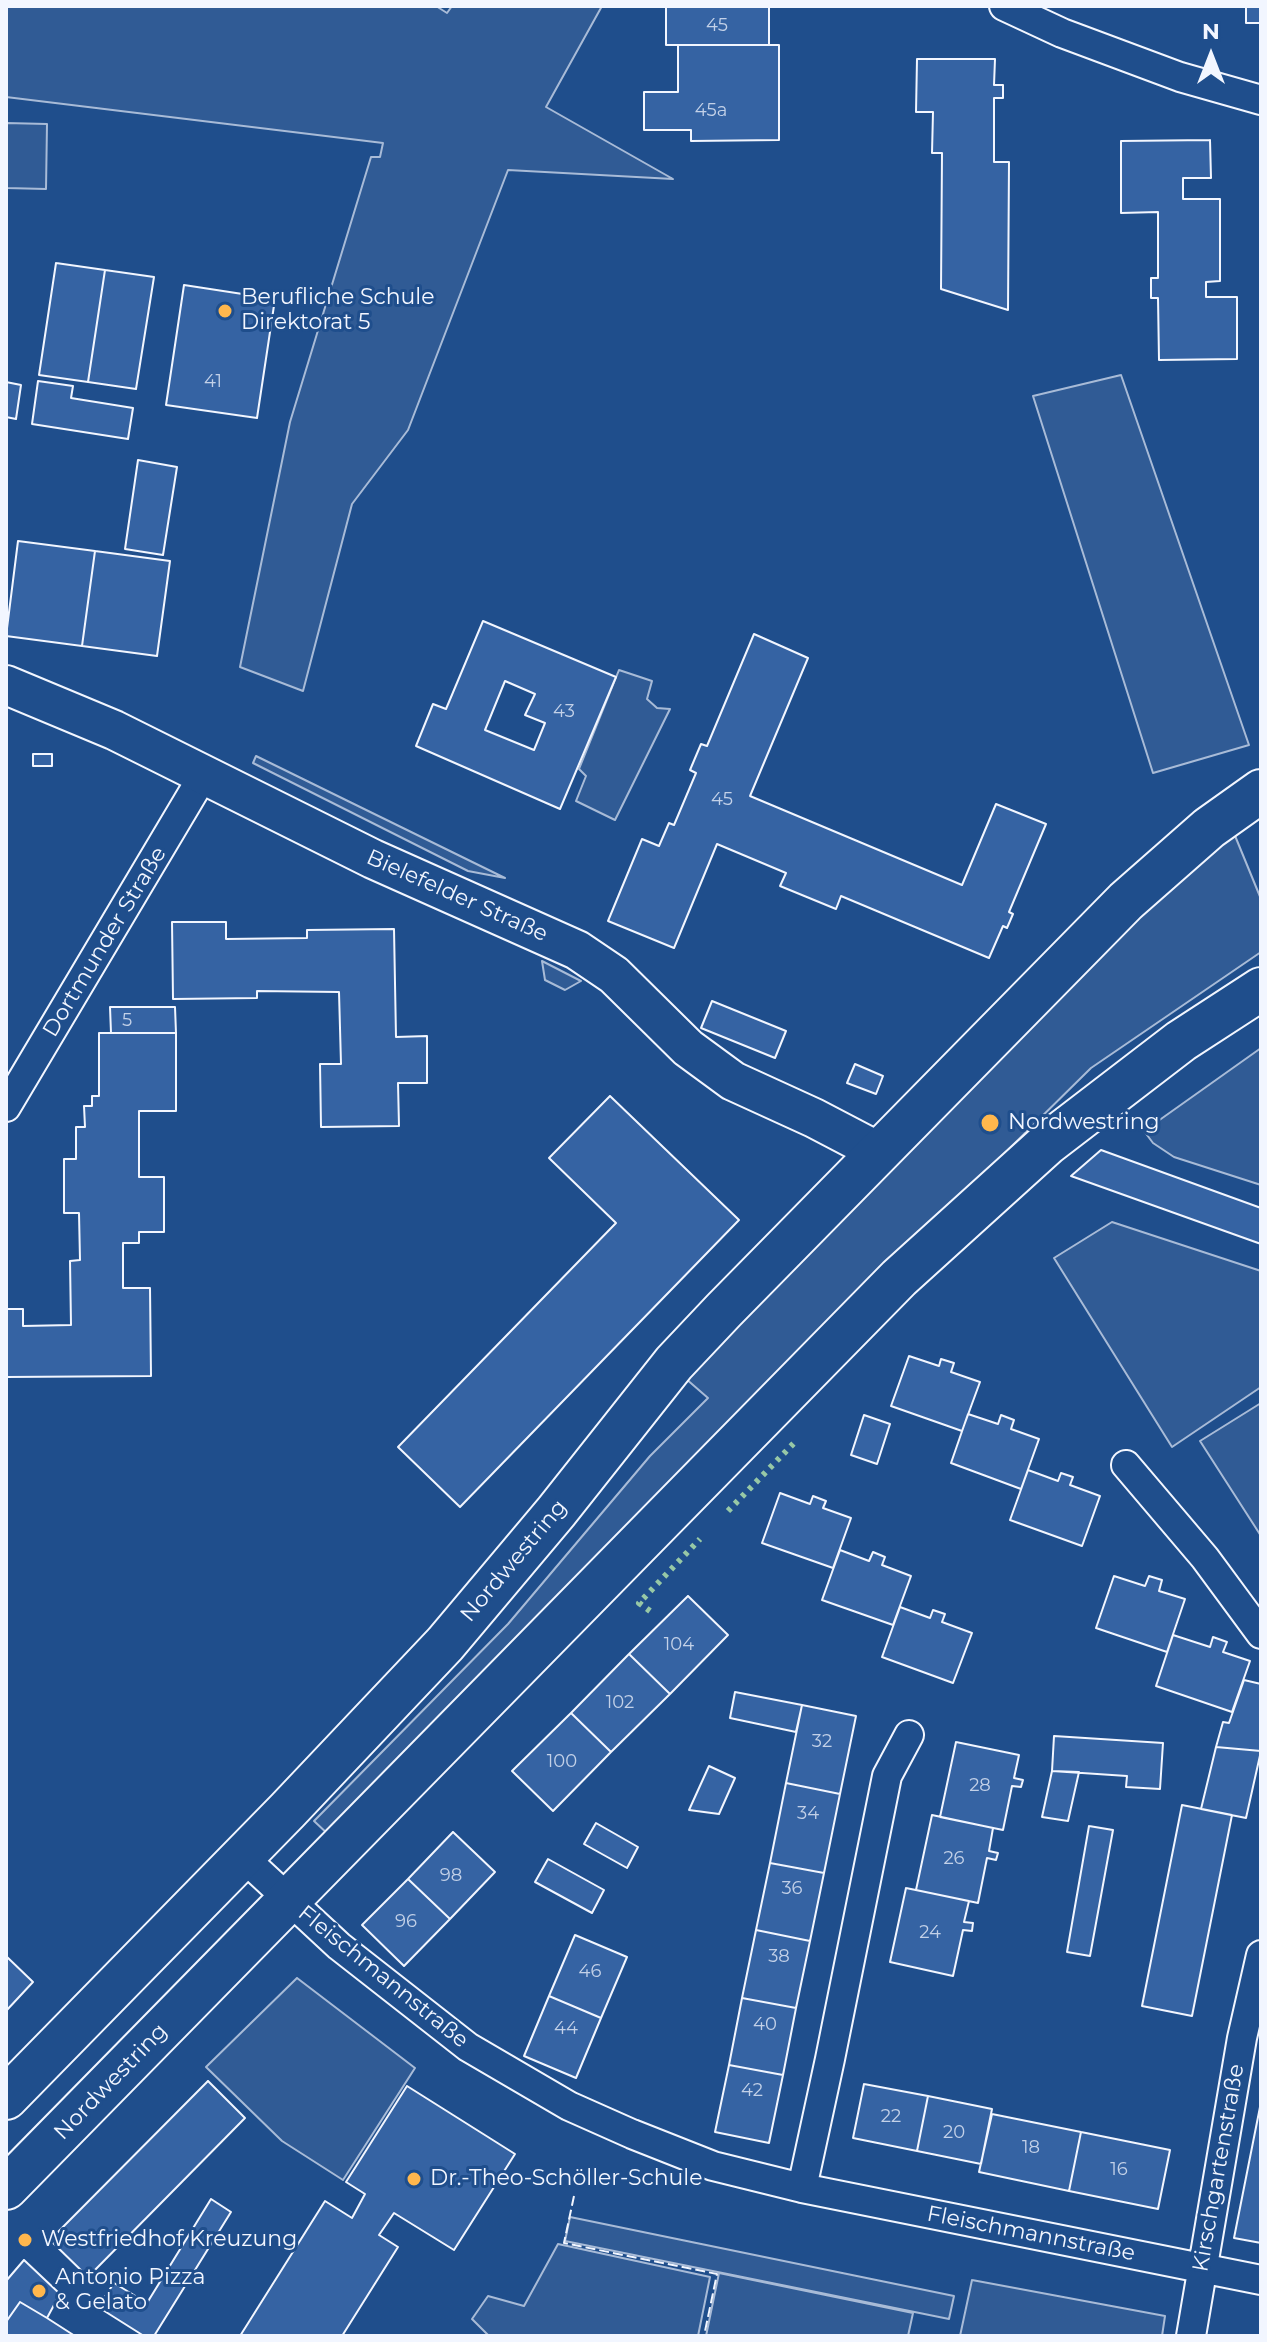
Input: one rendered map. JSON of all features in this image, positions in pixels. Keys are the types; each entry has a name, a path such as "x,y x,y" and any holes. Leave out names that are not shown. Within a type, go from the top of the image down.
{"main road":[{"name":"Nordwestring","path":"6,2098 445,1644 556,1512 674,1363 1126,901 1209,828 1261,791"},
{"name":"Nordwestring","path":"6,2188 938,1241 1048,1143 1101,1101 1181,1041 1261,989"}],"street":[{"path":"1004,6 1062,33 1165,71 1261,100"},
{"name":"Bielefelder Straße","path":"6,685 114,730 373,859 533,929 590,958 614,975 688,1048 720,1072 879,1152"},
{"name":"Dortmunder Straße","path":"6,1107 203,776"},
{"path":"1126,1465 1205,1558 1261,1634"},
{"path":"802,2188 887,1776 909,1735"},
{"name":"Fleischmannstraße","path":"242,1856 287,1901 360,1963 468,2047 569,2106 713,2166 802,2188 1261,2280"},
{"name":"Kirschgartenstraße","path":"1191,2336 1242,2038 1261,1955"}],"shaded area":[{"path":"6,6 436,6 447,13 452,6 602,6 546,107 673,179 508,170 408,430 352,504 303,691 240,667 290,422 371,157 380,157 383,143 6,97"},
{"path":"6,123 47,124 46,189 6,188"},
{"path":"1121,375 1249,745 1153,773 1033,396"},
{"path":"619,670 652,681 647,699 657,708 670,709 615,820 576,801 586,776 579,769"},
{"path":"256,756 505,878 468,871 253,763"},
{"path":"1231,826 1261,899 1261,952 1091,1068 876,1280 330,1836 314,1821 508,1624 650,1456 708,1398 685,1378 747,1306"},
{"path":"542,961 581,981 565,990 545,980"},
{"path":"1261,1048 1261,1185 1174,1157 1153,1143 1144,1131"},
{"path":"1112,1222 1261,1271 1261,1387 1172,1447 1054,1258"},
{"path":"1261,1403 1261,1536 1200,1441"},
{"path":"297,1978 415,2068 343,2180 282,2141 206,2067"},
{"path":"570,2217 954,2296 949,2319 565,2241"},
{"path":"558,2244 710,2277 698,2336 489,2336 472,2319 488,2296 524,2306"},
{"path":"719,2273 913,2313 908,2336 706,2336"},
{"path":"972,2280 1165,2316 1162,2336 960,2336"}],"building":[{"path":"666,6 769,6 769,45 666,45"},
{"path":"1246,6 1261,6 1261,23 1246,23"},
{"path":"678,45 779,45 779,140 691,141 691,130 644,130 644,92 678,92"},
{"path":"917,59 995,59 994,85 1003,85 1003,98 994,98 994,162 1009,162 1008,310 941,289 942,153 932,153 933,112 916,112"},
{"path":"1210,140 1211,178 1183,178 1183,199 1220,199 1220,281 1206,282 1206,297 1237,297 1237,359 1159,360 1158,298 1151,298 1151,278 1158,278 1158,212 1121,213 1121,141"},
{"path":"56,263 105,270 88,382 39,375"},
{"path":"105,270 154,277 136,389 88,382"},
{"path":"184,285 275,299 257,418 166,405"},
{"path":"38,381 73,386 71,398 133,408 128,439 32,424"},
{"path":"6,382 21,385 16,419 6,417"},
{"path":"138,460 177,467 163,555 125,549"},
{"path":"18,541 95,551 82,646 6,636"},
{"path":"95,551 170,561 157,656 82,646"},
{"path":"483,621 616,677 560,809 416,746 433,704 446,709","holes":["505,681 535,694 525,715 545,723 534,750 485,730"]},
{"path":"754,634 808,658 750,796 962,885 996,804 1046,824 1009,912 1013,914 1007,928 1003,926 989,958 841,896 836,909 780,886 786,873 717,844 674,948 608,921 642,839 659,846 669,823 674,825 696,773 690,770 701,744 707,746"},
{"path":"33,754 52,754 52,766 33,766"},
{"path":"172,922 226,922 226,939 307,938 307,930 394,929 396,1037 427,1036 427,1083 398,1083 399,1126 321,1127 320,1064 341,1064 339,992 257,991 257,998 173,999"},
{"path":"712,1001 786,1031 775,1058 701,1028"},
{"path":"110,1007 175,1007 176,1033 111,1033"},
{"path":"99,1033 176,1033 176,1111 139,1111 139,1177 164,1177 164,1232 139,1232 139,1243 123,1243 123,1288 150,1288 151,1376 6,1377 6,1309 23,1309 23,1326 71,1325 70,1261 80,1260 79,1213 64,1213 64,1159 76,1159 76,1127 85,1127 84,1106 92,1106 92,1096 99,1096"},
{"path":"855,1064 883,1076 876,1094 847,1083"},
{"path":"610,1096 739,1220 460,1507 398,1447 616,1223 549,1158"},
{"path":"1101,1150 1261,1208 1261,1244 1071,1176"},
{"path":"909,1356 939,1366 941,1359 954,1363 951,1372 980,1382 962,1431 891,1406"},
{"path":"968,1414 998,1424 1001,1415 1014,1420 1011,1429 1039,1439 1021,1489 951,1463"},
{"path":"864,1415 890,1424 877,1464 851,1455"},
{"path":"1028,1470 1058,1481 1061,1473 1073,1477 1070,1485 1100,1496 1082,1546 1010,1520"},
{"path":"780,1493 810,1504 813,1496 826,1501 823,1508 851,1518 833,1568 762,1543"},
{"path":"840,1550 869,1561 873,1552 885,1557 882,1565 911,1576 893,1625 822,1600"},
{"path":"1114,1576 1145,1586 1149,1576 1162,1580 1159,1591 1185,1599 1167,1652 1096,1628"},
{"path":"688,1596 728,1635 670,1694 629,1654"},
{"path":"900,1607 930,1618 933,1610 945,1614 942,1622 972,1633 953,1683 882,1657"},
{"path":"1173,1635 1210,1647 1213,1637 1227,1642 1223,1652 1250,1661 1232,1712 1156,1686"},
{"path":"629,1654 670,1694 611,1752 571,1713"},
{"path":"1244,1680 1261,1684 1261,1751 1216,1747 1223,1722 1229,1723"},
{"path":"735,1692 802,1705 796,1732 730,1718"},
{"path":"802,1705 856,1716 840,1794 786,1783"},
{"path":"571,1713 611,1752 553,1811 512,1771"},
{"path":"1054,1736 1163,1743 1160,1789 1126,1787 1127,1776 1052,1771"},
{"path":"956,1742 1019,1755 1014,1778 1023,1780 1021,1787 1012,1786 1003,1830 940,1817"},
{"path":"1216,1747 1261,1751 1246,1818 1201,1809"},
{"path":"709,1766 735,1778 719,1814 689,1810"},
{"path":"1052,1771 1079,1772 1068,1821 1042,1817"},
{"path":"786,1783 840,1794 824,1873 770,1863"},
{"path":"1182,1805 1232,1815 1192,2016 1142,2006"},
{"path":"932,1815 993,1828 989,1851 998,1853 996,1860 987,1858 978,1903 916,1890"},
{"path":"596,1823 638,1847 627,1868 584,1844"},
{"path":"1089,1826 1113,1830 1090,1956 1067,1952"},
{"path":"453,1832 495,1872 450,1919 408,1879"},
{"path":"548,1859 604,1890 592,1913 535,1882"},
{"path":"770,1863 824,1873 810,1941 756,1930"},
{"path":"408,1879 450,1919 404,1966 362,1925"},
{"path":"906,1888 969,1901 964,1922 973,1923 972,1931 963,1930 953,1976 890,1962"},
{"path":"756,1930 810,1941 796,2008 742,1998"},
{"path":"575,1935 627,1957 601,2018 549,1996"},
{"path":"6,1956 33,1982 6,2011"},
{"path":"549,1996 601,2018 576,2078 524,2056"},
{"path":"742,1998 796,2008 783,2075 729,2065"},
{"path":"729,2065 783,2075 769,2143 715,2132"},
{"path":"208,2081 245,2118 88,2277 50,2240"},
{"path":"864,2084 928,2096 917,2151 853,2138"},
{"path":"407,2086 515,2154 454,2250 394,2213 379,2235 398,2247 342,2336 240,2336 325,2201 352,2218 365,2194 346,2182"},
{"path":"928,2096 992,2109 981,2164 917,2151"},
{"path":"1261,2102 1261,2243 1234,2238"},
{"path":"992,2114 1081,2132 1069,2191 979,2172"},
{"path":"1081,2132 1170,2150 1158,2209 1069,2191"},
{"path":"211,2199 231,2212 154,2336 144,2336 98,2307 114,2283 147,2303"},
{"path":"24,2260 60,2294 47,2318 20,2302 8,2319 6,2317 6,2281"},
{"path":"20,2302 75,2336 6,2336 6,2322"}],"hedge":[{"path":"728,1511 794,1443"},
{"path":"650,1611 639,1603 700,1539"}],"fence":[{"path":"574,2196 564,2243 717,2274 704,2336"}],"place":[{"name":"Berufliche Schule Direktorat 5","path":"225,311"},
{"name":"Nordwestring","path":"990,1123"},
{"name":"Dr.-Theo-Schöller-Schule","path":"414,2179"},
{"name":"Westfriedhof Kreuzung","path":"25,2240"},
{"name":"Antonio Pizza & Gelato","path":"39,2291"}]}
